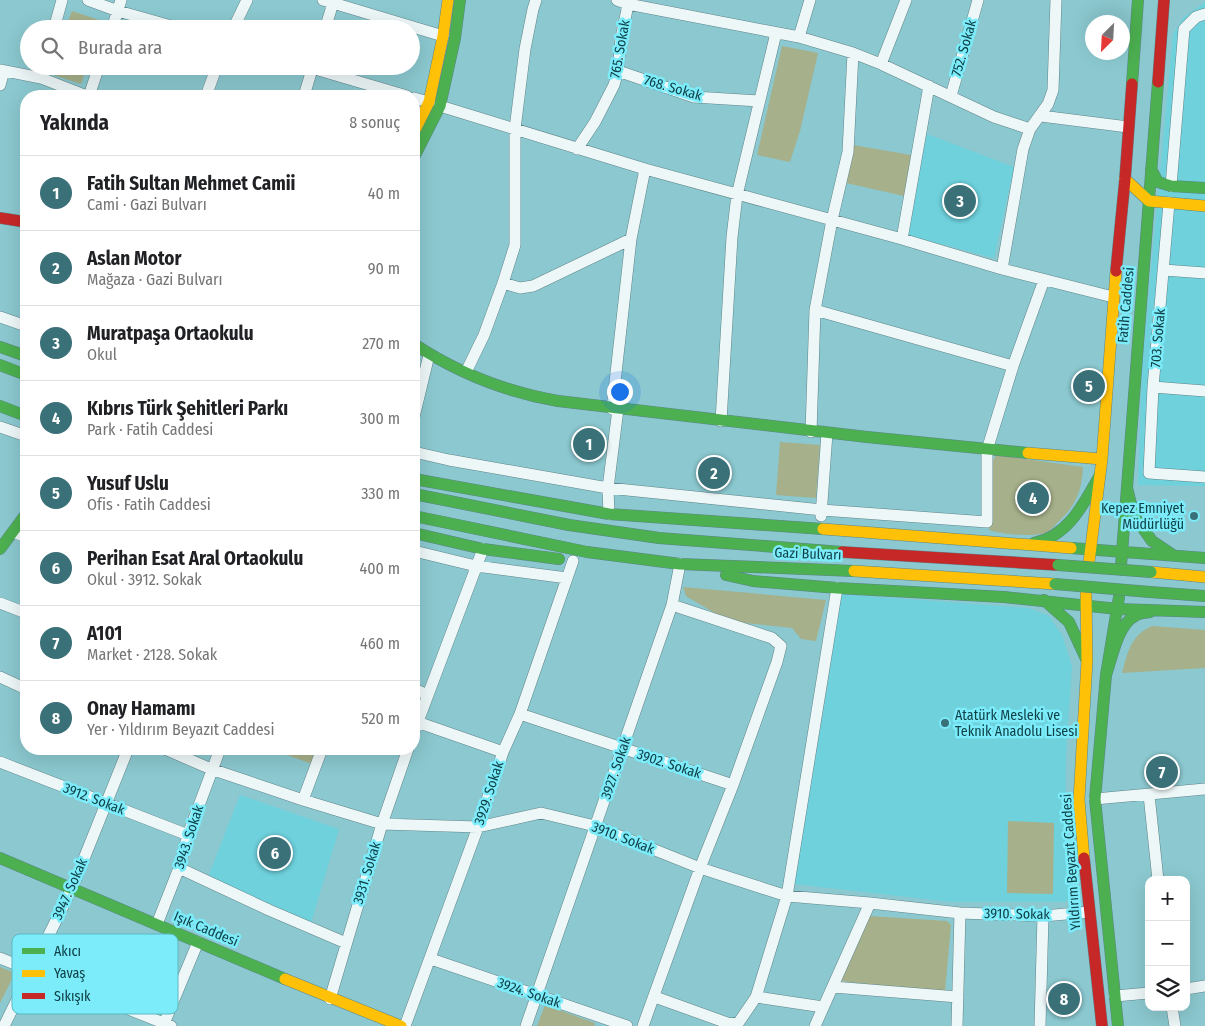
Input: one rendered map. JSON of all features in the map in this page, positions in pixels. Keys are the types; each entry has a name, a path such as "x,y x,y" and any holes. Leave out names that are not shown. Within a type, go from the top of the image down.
{"main road":[{"path":"420,124 434,104 448,0"},
{"path":"420,141 455,38 460,0"},
{"name":"Fatih Caddesi","path":"1084,605 1102,459 1113,297 1125,179 1138,0"},
{"name":"Fatih Caddesi","path":"1117,610 1164,0"},
{"path":"1151,169 1158,182 1170,186 1205,188"},
{"path":"1125,179 1150,201 1205,206"},
{"path":"0,218 20,221"},
{"path":"0,347 20,354"},
{"path":"420,348 429,355 488,382 533,396 615,409 811,432 987,450 1102,459"},
{"path":"0,365 20,372"},
{"path":"0,406 20,414"},
{"path":"1031,544 1049,539 1066,527 1100,476"},
{"path":"420,480 609,514 1205,558"},
{"path":"1127,488 1134,516 1152,541 1174,556"},
{"name":"Gazi Bulvarı","path":"420,495 569,525 659,538 1205,577"},
{"name":"Gazi Bulvarı","path":"420,517 587,552 680,564 836,570 1205,596"},
{"path":"0,549 20,522"},
{"path":"659,538 819,530"},
{"path":"420,534 483,549 573,560 631,558"},
{"path":"680,564 753,581 837,588 1044,600 1117,610 1205,612"},
{"path":"1044,600 1068,622 1086,661"},
{"name":"Yıldırım Beyazıt Caddesi","path":"1084,605 1086,661 1079,800 1102,1026"},
{"name":"Yıldırım Beyazıt Caddesi","path":"1117,610 1106,675 1094,799 1118,1026"},
{"path":"1106,675 1120,634 1130,618 1137,614 1166,610"},
{"name":"Işık Caddesi","path":"0,858 73,886 330,999 401,1026"}],"street":[{"path":"56,20 62,0"},
{"path":"88,0 120,5 159,20"},
{"path":"237,20 247,0"},
{"path":"466,372 484,335 515,245 515,129 525,49 532,8 536,0"},
{"path":"799,37 810,0"},
{"path":"881,64 906,0"},
{"name":"752. Sokak","path":"951,96 978,0"},
{"path":"1002,268 1023,149 1030,129 1041,116 1053,90 1056,0"},
{"path":"326,20 328,1 390,20"},
{"path":"625,1 799,37 853,53 951,96 994,118 1030,129"},
{"name":"765. Sokak","path":"577,149 595,122 614,85 618,71 625,1"},
{"path":"115,20 120,5"},
{"path":"1170,186 1184,30 1196,17 1205,14"},
{"path":"420,29 443,36"},
{"path":"721,421 732,237 737,195 776,33"},
{"path":"811,432 815,310 832,220 848,152 853,53"},
{"path":"0,84 2,71 20,74"},
{"name":"768. Sokak","path":"618,71 694,97 759,101"},
{"path":"24,75 41,78 72,90"},
{"path":"90,90 96,75"},
{"path":"208,90 214,75"},
{"path":"305,90 308,75"},
{"path":"337,75 387,90"},
{"path":"902,239 929,86"},
{"path":"420,100 645,169 1044,280 1113,297"},
{"path":"1041,116 1128,127"},
{"path":"609,514 608,488 631,239 645,169"},
{"name":"703. Sokak","path":"1169,203 1149,473 1205,477"},
{"path":"503,283 520,288 533,286 631,239"},
{"path":"1164,270 1205,273"},
{"path":"420,453 608,488 822,510 987,522 987,450 1013,366 1044,280"},
{"path":"815,310 1013,366"},
{"path":"0,317 20,324"},
{"path":"420,392 429,355"},
{"path":"1154,387 1205,391"},
{"path":"0,427 20,434"},
{"path":"819,530 827,433"},
{"path":"13,532 20,535"},
{"path":"420,716 483,549"},
{"path":"420,552 476,566 567,578"},
{"name":"3929. Sokak","path":"405,1026 478,827 503,752 520,714 573,560"},
{"name":"3927. Sokak","path":"526,1026 672,605 680,564"},
{"path":"655,998 730,1024 739,1022 756,996 787,896 837,588"},
{"path":"0,603 20,611"},
{"path":"643,1026 655,998 700,868 733,785 774,671 781,646 772,638 672,605"},
{"path":"0,677 20,686"},
{"path":"420,692 428,695"},
{"name":"3902. Sokak","path":"520,714 733,785"},
{"path":"420,728 503,752"},
{"name":"3947. Sokak","path":"49,934 73,886 126,755"},
{"name":"3910. Sokak","path":"178,755 211,769 382,824 478,827 541,812 595,826 700,868 787,896 960,912 1042,916 1089,912"},
{"name":"3943. Sokak","path":"157,924 179,868 188,835 217,755"},
{"path":"303,800 320,755"},
{"name":"3931. Sokak","path":"330,999 382,824 406,755"},
{"name":"3912. Sokak","path":"0,762 188,835"},
{"path":"1094,799 1205,789"},
{"path":"1149,795 1158,876"},
{"path":"179,868 346,943"},
{"path":"815,1026 870,903"},
{"path":"957,1026 960,912"},
{"path":"1040,1026 1042,916"},
{"path":"178,994 198,942"},
{"path":"0,958 12,963"},
{"name":"3924. Sokak","path":"431,958 627,1026"},
{"path":"1190,988 1205,986"},
{"path":"833,987 958,998"},
{"path":"1115,996 1145,993"},
{"path":"756,996 823,1007"},
{"name":"3947. Sokak","path":"4,1026 12,1010"},
{"path":"1173,1011 1175,1026"},
{"path":"138,1014 166,1025"}],"shaded area":[{"path":"1205,2 1205,486 1138,485 1142,366 1173,34 1183,18"},
{"path":"927,134 1014,167 994,258 906,235"},
{"name":"Atatürk Mesleki ve Teknik Anadolu Lisesi","path":"841,594 1029,608 1049,616 1062,635 1072,666 1066,755 1065,820 1072,892 1066,902 951,902 794,884 827,690"},
{"path":"240,795 339,829 311,923 208,877"}],"green space":[{"path":"72,11 99,20 68,20"},
{"path":"782,46 818,53 800,131 790,162 757,155"},
{"path":"53,75 84,75 81,84"},
{"path":"853,145 911,155 904,196 846,183"},
{"path":"780,442 820,445 816,498 776,495"},
{"path":"996,455 1083,467 1081,483 1074,504 1048,531 1042,534 1009,534 989,530 990,466"},
{"path":"683,587 826,600 816,641 801,639 792,628 728,621 686,596"},
{"path":"1152,626 1205,630 1205,668 1122,673 1128,652 1134,640"},
{"path":"287,755 315,755 312,764"},
{"path":"1008,821 1054,823 1053,894 1007,893"},
{"path":"869,916 947,921 951,925 945,992 840,981"},
{"path":"0,967 12,972 12,979 0,1003"},
{"path":"545,1005 595,1023 594,1026 537,1026"}],"traffic: fast":[{"path":"420,145 440,106 455,38 460,0"},
{"path":"1132,84 1138,0"},
{"path":"1121,566 1158,82"},
{"path":"1151,169 1158,182 1171,186 1205,188"},
{"path":"0,347 20,354"},
{"path":"420,348 448,364 501,387 558,401 867,437 1028,453"},
{"path":"0,365 20,373"},
{"path":"0,406 20,414"},
{"path":"1034,543 1046,539 1066,526 1081,507 1100,475"},
{"path":"420,480 609,514 823,529"},
{"path":"1127,488 1134,516 1152,541 1173,555"},
{"path":"420,495 569,525 659,538 842,552"},
{"path":"420,517 587,552 680,564 854,571"},
{"path":"0,549 20,522"},
{"path":"420,534 483,549 559,559"},
{"path":"1071,548 1205,558"},
{"path":"1058,565 1151,572"},
{"path":"726,575 753,581 837,588 1004,597 1118,609 1205,612"},
{"path":"1055,584 1150,592"},
{"path":"1150,592 1205,596"},
{"path":"1118,1026 1095,799 1106,675 1119,597"},
{"path":"1044,600 1069,622 1087,661"},
{"path":"1106,675 1116,642 1124,626 1137,615 1150,612"},
{"path":"0,858 285,979"}],"traffic: slow":[{"path":"420,120 429,102 443,36 448,0"},
{"path":"1125,179 1149,201 1205,206"},
{"path":"1089,562 1102,459 1116,271"},
{"path":"1028,453 1102,459"},
{"path":"823,529 1071,548"},
{"path":"854,571 1055,584"},
{"path":"1151,572 1205,577"},
{"path":"1084,858 1079,800 1087,661 1086,593"},
{"path":"285,979 401,1026"}],"traffic: jam":[{"path":"1158,82 1164,0"},
{"path":"1116,271 1132,84"},
{"path":"0,218 20,221"},
{"path":"842,552 1058,565"},
{"path":"1084,858 1102,1026"}],"place":[{"name":"Muratpaşa Ortaokulu","path":"960,201"},
{"name":"Yusuf Uslu","path":"1089,386"},
{"name":"Fatih Sultan Mehmet Camii","path":"589,444"},
{"name":"Aslan Motor","path":"714,473"},
{"name":"Kıbrıs Türk Şehitleri Parkı","path":"1033,498"},
{"name":"Kepez Emniyet Müdürlüğü","path":"1194,516"},
{"name":"Atatürk Mesleki ve Teknik Anadolu Lisesi","path":"945,723"},
{"name":"A101","path":"1162,772"},
{"name":"Perihan Esat Aral Ortaokulu","path":"275,853"},
{"name":"Onay Hamamı","path":"1064,999"}]}
